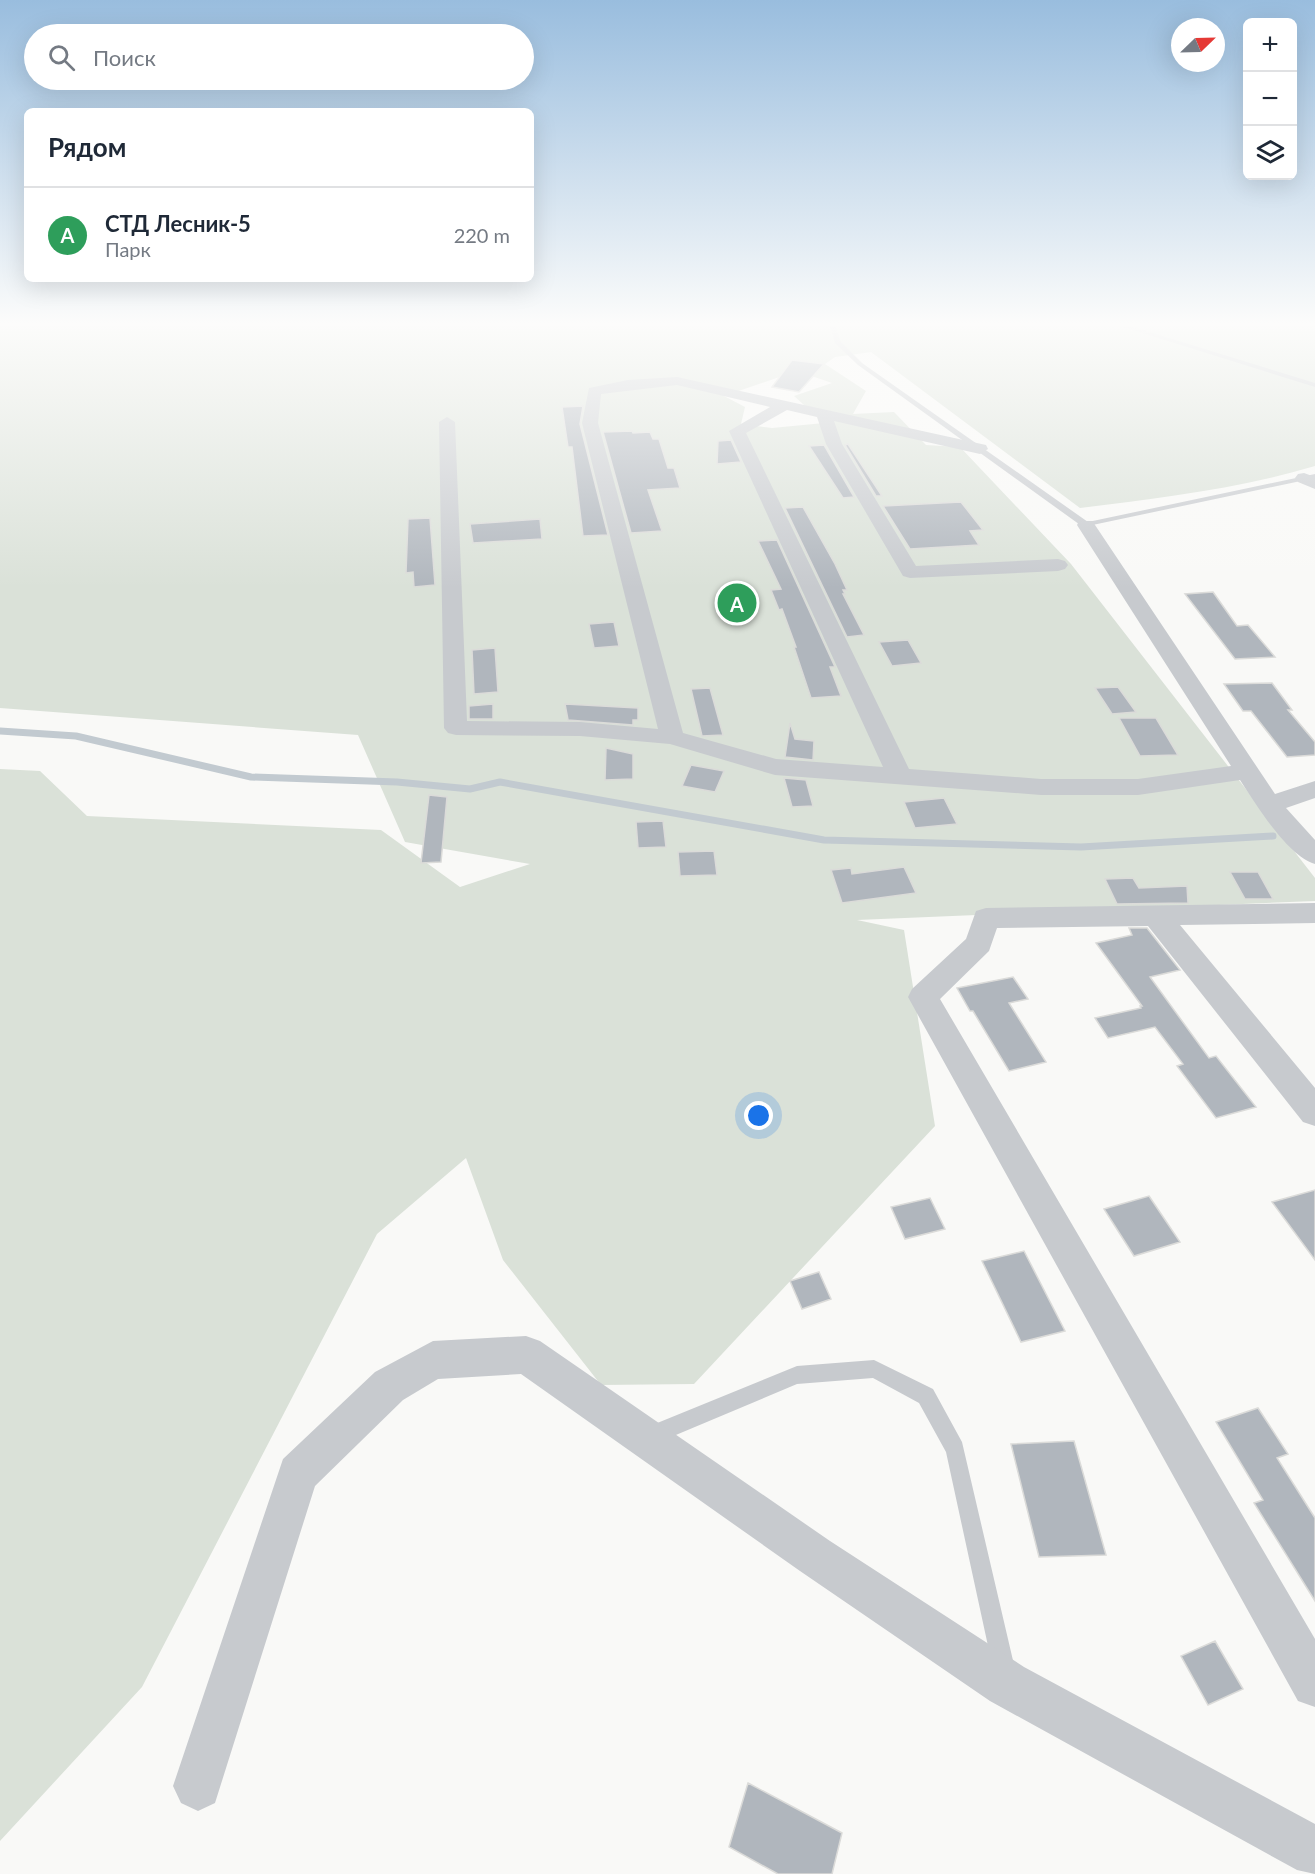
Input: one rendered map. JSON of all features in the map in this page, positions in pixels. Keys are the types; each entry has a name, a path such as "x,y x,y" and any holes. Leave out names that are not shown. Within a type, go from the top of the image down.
{"street":[{"path":"591,413 590,423 672,737"},
{"path":"769,413 737,431 900,777"},
{"path":"824,414 980,449"},
{"path":"824,414 834,444 910,572 1058,565"},
{"path":"447,422 456,728 580,729 672,737 775,767 1041,788 1138,787 1247,771"},
{"path":"1086,525 1270,805 1294,835 1315,855"},
{"path":"1270,805 1315,789"},
{"path":"1315,913 986,918 979,944 923,996 1315,1684"},
{"path":"1157,917 1315,1112"},
{"path":"198,1786 298,1474 389,1386 433,1360 526,1355 815,1556 1007,1684 1315,1852"}],"lane":[{"path":"930,413 1086,525 1311,479"},
{"path":"645,1438 797,1375 874,1369 926,1396 955,1449 1007,1684"}],"shaded area":[{"path":"0,413 743,413 741,424 772,428 824,423 813,413 895,413 926,445 960,447 1071,564 1315,878 1315,901 857,920 904,930 935,1126 694,1384 601,1385 503,1260 466,1158 377,1234 142,1687 0,1841 0,769 40,771 87,816 381,830 460,887 530,864 405,842 358,735 0,708"},
{"path":"953,413 1315,413 1315,466 1228,487 1080,508"}],"building":[{"path":"563,413 582,413 580,424 608,535 583,536 572,447 568,447"},
{"path":"632,431 633,433 650,432 653,439 659,439 668,468 674,468 680,488 648,490 662,531 631,533 603,432"},
{"path":"731,440 741,462 717,464 718,441"},
{"path":"848,444 882,496 876,496 845,445"},
{"path":"824,445 854,497 843,498 809,446"},
{"path":"961,502 983,530 970,531 979,545 910,549 883,506"},
{"path":"803,507 835,564 847,590 843,590 845,594 843,594 864,635 847,637 785,508"},
{"path":"430,518 435,585 414,587 413,572 406,573 408,519"},
{"path":"540,519 542,539 473,543 470,524"},
{"path":"777,540 835,667 830,667 841,696 811,698 782,609 779,610 771,590 781,589 758,541"},
{"path":"1213,592 1237,626 1248,625 1275,657 1235,659 1185,594"},
{"path":"614,622 619,646 594,648 589,624"},
{"path":"908,640 921,663 892,666 879,642"},
{"path":"495,648 498,692 474,694 472,650"},
{"path":"1272,683 1292,710 1288,710 1315,742 1315,755 1287,757 1251,711 1243,711 1224,684"},
{"path":"1118,687 1136,712 1112,714 1095,688"},
{"path":"710,688 723,735 702,736 691,689"},
{"path":"493,704 493,719 469,719 469,706"},
{"path":"565,704 638,708 638,720 633,720 633,725 568,720"},
{"path":"1119,718 1156,718 1178,755 1140,756"},
{"path":"790,723 795,739 814,741 813,760 785,757"},
{"path":"606,748 633,754 633,779 605,780"},
{"path":"691,765 724,771 715,792 682,786"},
{"path":"784,778 806,780 813,806 792,807"},
{"path":"429,795 447,797 441,862 421,863"},
{"path":"944,798 957,824 915,828 904,802"},
{"path":"663,821 666,847 638,848 636,822"},
{"path":"714,851 717,875 680,876 678,852"},
{"path":"904,867 916,893 842,903 831,870 851,868 852,874"},
{"path":"1230,872 1258,872 1273,899 1245,899"},
{"path":"1133,878 1139,888 1187,886 1188,903 1117,904 1105,879"},
{"path":"1129,928 1147,928 1180,970 1150,977 1209,1058 1216,1056 1256,1107 1216,1118 1177,1066 1183,1064 1155,1027 1108,1038 1095,1018 1142,1006 1096,943 1132,935"},
{"path":"1013,977 1028,999 1009,1003 1046,1062 1009,1071 957,988"},
{"path":"1315,1190 1315,1260 1272,1202"},
{"path":"1149,1196 1180,1242 1134,1256 1104,1209"},
{"path":"930,1198 945,1229 905,1239 891,1207"},
{"path":"1024,1251 1065,1331 1021,1342 982,1261"},
{"path":"819,1272 831,1299 802,1309 790,1281"},
{"path":"1258,1408 1288,1454 1277,1458 1315,1518 1315,1601 1254,1503 1263,1500 1216,1422"},
{"path":"1074,1441 1106,1555 1039,1557 1011,1444"},
{"path":"1215,1641 1243,1689 1208,1705 1181,1656"},
{"path":"748,1783 842,1833 832,1874 778,1874 729,1847"}],"waterway":[{"path":"0,731 76,736 251,777 397,782 470,789 500,782 824,840 1081,847 1273,836"}],"place":[{"name":"СТД Лесник-5","path":"737,603"}]}
